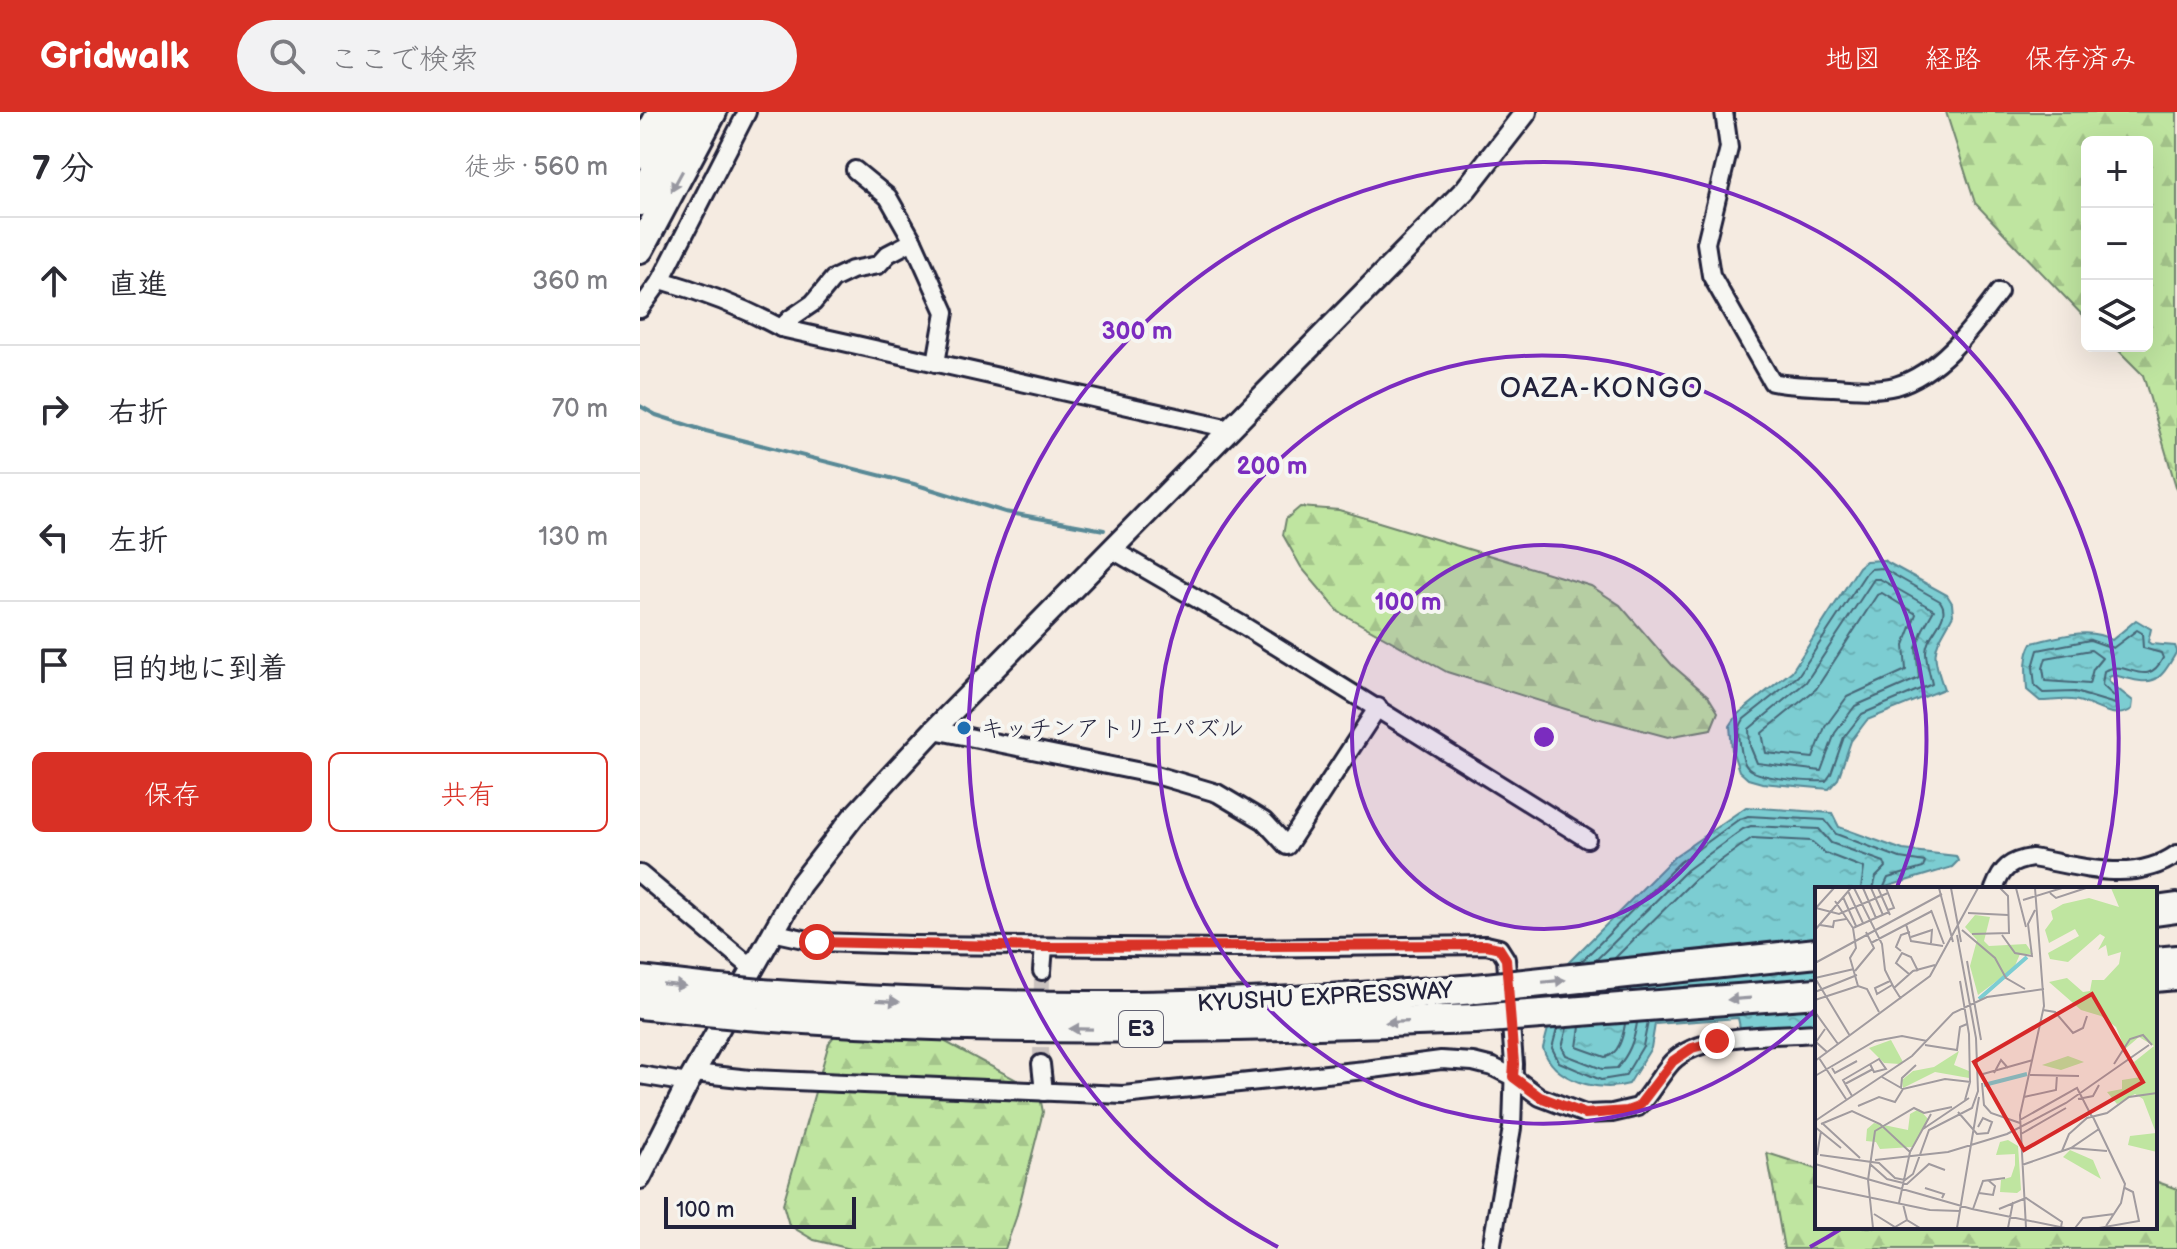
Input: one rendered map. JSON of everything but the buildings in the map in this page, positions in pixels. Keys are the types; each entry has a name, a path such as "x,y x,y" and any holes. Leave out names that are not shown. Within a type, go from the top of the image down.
{"highway":[{"path":"640,154 662,112"},
{"path":"640,201 688,112"},
{"path":"640,249 713,112"},
{"path":"2157,911 2177,908"},
{"name":"KYUSHU EXPRESSWAY","path":"640,1004 702,1000 753,992 942,1004 1114,1007 1307,1001 1476,989 1815,953"},
{"path":"2157,962 2177,960"},
{"name":"KYUSHU EXPRESSWAY","path":"640,981 702,1000"},
{"name":"KYUSHU EXPRESSWAY","path":"753,992 940,1026 1114,1029 1475,1019 1815,993"}],"street":[{"path":"640,309 661,280 747,112"},
{"path":"640,1178 691,1078 753,992 772,932 800,885 853,817 934,730 1466,189 1526,112"},
{"path":"1724,112 1729,148 1706,243 1711,275 1772,382 1866,389 1894,386 1921,374 1944,355 1973,327 1999,292"},
{"path":"855,170 888,197 913,241 945,312 936,363"},
{"path":"781,328 813,303 833,279 852,270 878,265 888,254 913,241"},
{"path":"661,280 707,293 781,328 1230,429"},
{"path":"1111,549 1378,707 1587,839"},
{"path":"934,730 1156,775 1217,793 1264,821 1287,846 1378,707"},
{"path":"1995,887 2007,864 2018,860 2032,858 2119,873 2144,870 2177,854"},
{"path":"640,874 753,992"},
{"path":"772,932 817,942 1044,947 1486,945 1499,948 1506,959 1514,1064 1512,1128 1491,1249"},
{"path":"1042,971 1044,947"},
{"path":"2157,983 2177,981"},
{"path":"640,1075 1123,1095 1441,1060 1493,1067 1540,1097 1585,1114 1612,1113 1638,1107 1673,1061 1692,1048 1717,1041 1815,1033"},
{"path":"1041,1064 1044,1092"}],"green space":[{"path":"1946,112 2177,112 2177,490 2143,375 2120,352 2153,352 2153,136 2081,136 2081,314 1975,203"},
{"path":"1300,507 1339,510 1591,586 1620,605 1672,665 1708,696 1718,712 1711,729 1668,737 1447,672 1339,612 1301,567 1283,535 1286,519"},
{"path":"854,1009 899,1017 1039,1092 1043,1112 1005,1249 851,1249 814,1240 789,1225 783,1204 829,1043"},
{"path":"1767,1153 1815,1168 1815,1229 2157,1229 2157,1182 2177,1189 2177,1249 1784,1249"}],"water":[{"path":"1883,560 1947,595 1952,603 1953,615 1936,649 1944,689 1867,720 1851,741 1838,779 1829,789 1748,779 1739,771 1732,750 1730,726 1738,714 1792,671 1859,567 1866,561"},
{"path":"2136,620 2151,629 2148,642 2175,646 2177,651 2164,671 2153,680 2109,677 2109,682 2133,701 2132,709 2117,714 2079,701 2040,701 2027,690 2027,660 2032,643 2083,633 2112,640"},
{"path":"1746,807 1832,813 1839,827 1903,850 1956,856 1958,861 1952,867 1886,887 1815,887 1815,1027 1741,1032 1738,1018 1655,1024 1651,1048 1629,1084 1604,1087 1578,1082 1556,1069 1543,1048 1564,967 1675,856"}],"waterway":[{"path":"640,406 656,415 706,431 914,484 1005,512 1104,530"}],"tunnel":[{"path":"1041,1064 1042,971"}],"place":[{"name":"キッチンアトリエパズル","path":"964,728"}],"district":[{"name":"OAZA-KONGO","path":"1602,388"}],"route":[{"path":"817,942 1230,948 1486,945 1499,948 1506,959 1513,1077 1540,1097 1585,1114 1612,1113 1638,1107 1673,1061 1692,1048 1717,1041"}]}
